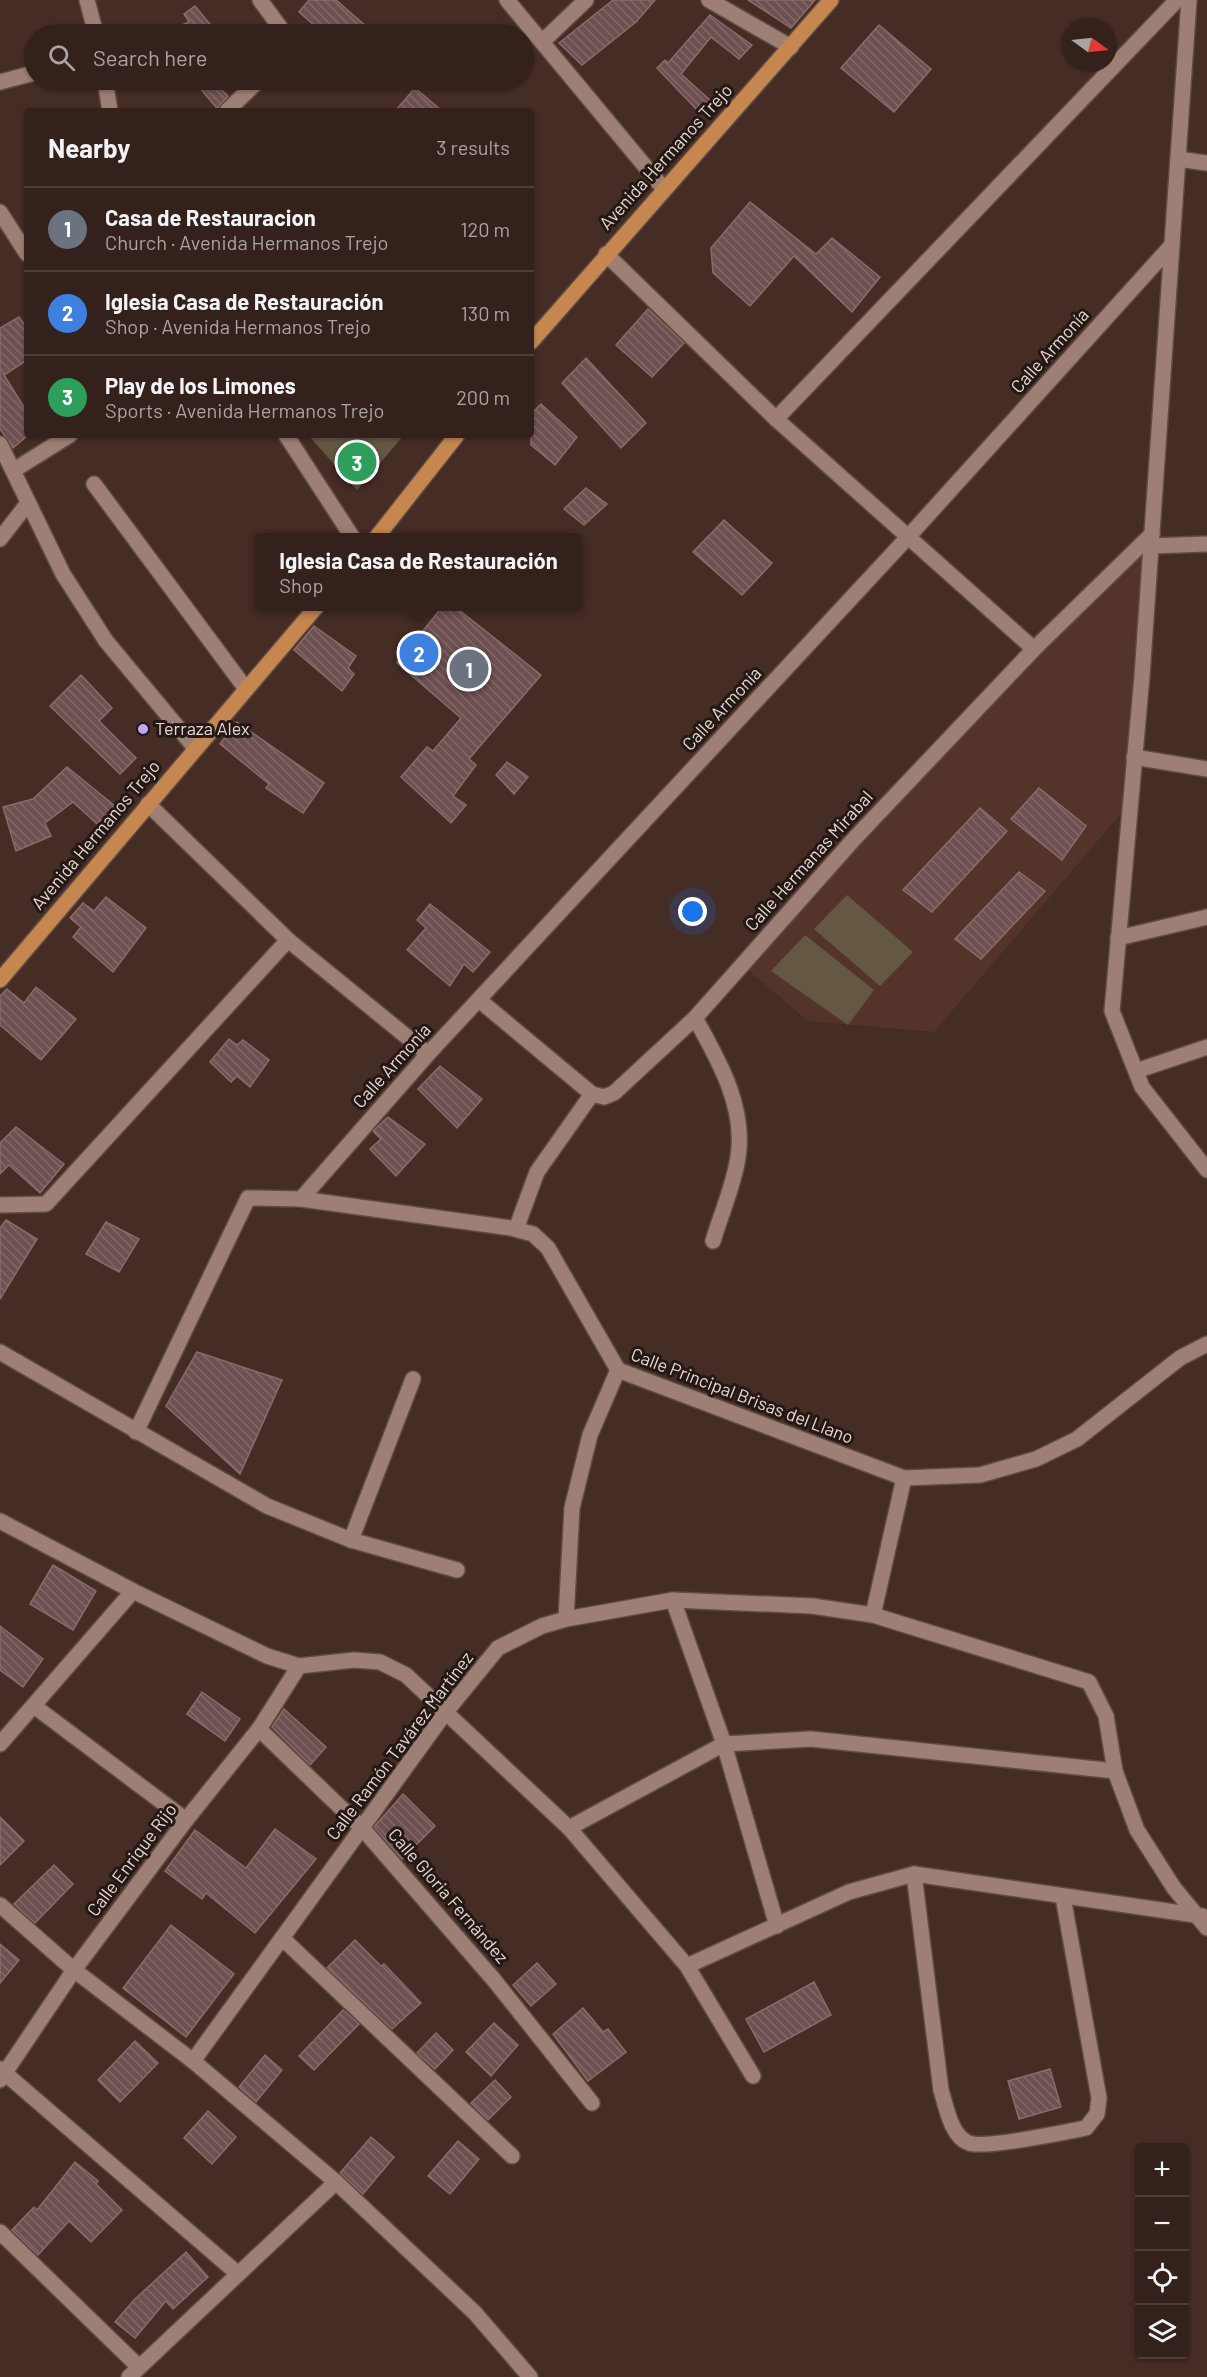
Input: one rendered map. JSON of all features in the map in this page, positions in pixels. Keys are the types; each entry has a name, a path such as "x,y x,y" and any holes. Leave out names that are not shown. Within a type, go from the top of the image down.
{"main road":[{"name":"Avenida Hermanos Trejo","path":"534,338 831,0"},
{"path":"379,533 455,438"},
{"name":"Avenida Hermanos Trejo","path":"0,980 313,611"}],"street":[{"path":"87,0 93,24"},
{"path":"260,0 278,24"},
{"path":"507,0 527,24"},
{"path":"542,42 586,0"},
{"path":"709,0 790,47"},
{"path":"776,419 1177,0"},
{"path":"1189,0 1151,540 1112,1011 1142,1087 1207,1170"},
{"path":"534,32 664,189"},
{"path":"0,82 24,76"},
{"path":"107,90 110,108"},
{"path":"230,108 249,90"},
{"path":"1178,159 1207,163"},
{"path":"0,212 24,249"},
{"name":"Calle Armonía","path":"301,1199 428,1054 908,537 1172,245"},
{"path":"606,254 776,419 1034,649"},
{"path":"14,470 64,438"},
{"path":"288,438 350,533"},
{"path":"0,444 63,574 106,641 195,748"},
{"path":"94,484 246,689"},
{"path":"0,538 28,503"},
{"path":"1151,540 1207,544"},
{"name":"Calle Hermanas Mirabal","path":"592,1094 604,1097 614,1093 694,1018 855,837 1034,649 1151,540"},
{"path":"1134,757 1207,769"},
{"path":"148,804 288,940 428,1054"},
{"path":"1118,938 1207,917"},
{"path":"0,1205 46,1204 288,940"},
{"path":"479,999 592,1094 537,1172 516,1229"},
{"path":"694,1018 728,1081 738,1135 738,1157 713,1241"},
{"path":"1136,1071 1207,1047"},
{"name":"Calle Principal Brisas del Llano","path":"136,1432 248,1198 301,1199 516,1229 533,1234 548,1248 618,1370 904,1478 980,1475 1036,1459 1077,1439 1180,1358 1207,1344"},
{"path":"0,1352 267,1506 351,1540 457,1570"},
{"path":"566,1619 572,1508 590,1435 618,1370"},
{"path":"351,1540 413,1379"},
{"path":"873,1616 904,1478"},
{"path":"2,1525 133,1592 267,1656 299,1666 354,1660 380,1662 406,1675 569,1828 687,1966 753,2076"},
{"path":"0,1744 133,1592"},
{"path":"673,1600 724,1744 777,1926"},
{"name":"Calle Ramón Tavárez Martínez","path":"193,2061 445,1713 498,1648 566,1619 673,1600 812,1606 873,1616 1089,1682 1106,1716 1115,1771 1137,1830 1174,1888 1203,1916 1207,1928"},
{"name":"Calle Enrique Rijo","path":"1,2074 74,1970 186,1820 259,1729 299,1666"},
{"path":"34,1706 186,1820"},
{"name":"Calle Gloria Fernández","path":"259,1729 363,1829 494,1980 592,2103"},
{"path":"569,1828 724,1744 812,1739 1115,1771"},
{"path":"687,1966 849,1892 914,1874 1203,1916"},
{"path":"914,1874 940,2090 952,2124 959,2135 969,2143 986,2143 1086,2128 1097,2114 1098,2098 1063,1897"},
{"path":"0,1905 74,1970 193,2061 336,2182 475,2313 530,2377"},
{"path":"282,1938 512,2156"},
{"path":"1,2074 237,2273"},
{"path":"0,2232 134,2372 336,2182"}],"shaded area":[{"path":"311,438 401,438 357,490"},
{"path":"1152,534 1131,802 934,1032 808,1021 742,965"},
{"path":"847,895 913,952 880,986 814,929"},
{"path":"805,935 874,990 848,1025 771,971"}],"building":[{"path":"309,0 336,0 364,24 313,24 299,12"},
{"path":"613,0 655,0 636,22 582,65 559,43"},
{"path":"748,0 815,0 791,28"},
{"path":"195,6 210,24 184,24 189,22 184,14"},
{"path":"710,15 752,45 739,59 711,37 681,74 710,100 700,113 657,68 665,60 668,63"},
{"path":"879,25 931,69 894,112 841,68"},
{"path":"202,90 222,90 228,96 217,108"},
{"path":"413,90 417,90 438,108 398,108"},
{"path":"750,202 816,254 832,238 880,277 852,312 794,256 750,306 713,273 711,248"},
{"path":"648,309 684,343 652,377 616,345"},
{"path":"19,317 24,324 24,362 4,375 24,407 25,438 13,448 0,429 0,328"},
{"path":"586,358 646,423 621,448 562,383"},
{"path":"541,404 577,437 555,465 531,445 531,438 534,438 534,411"},
{"path":"586,488 607,504 584,525 564,509"},
{"path":"724,520 772,563 742,595 693,552"},
{"path":"439,611 460,611 541,675 469,759 476,765 453,796 466,805 451,823 401,777 427,747 433,751 461,718 397,663"},
{"path":"314,626 356,656 348,668 354,674 342,691 294,650"},
{"path":"81,675 112,708 99,721 136,758 120,774 50,706"},
{"path":"237,722 324,783 303,813 266,788 269,784 220,744"},
{"path":"507,762 528,777 514,794 496,775"},
{"path":"67,767 115,806 97,824 73,802 45,823 51,836 16,851 3,807 33,799"},
{"path":"1039,788 1086,826 1062,860 1011,819"},
{"path":"980,808 1007,831 932,912 903,890"},
{"path":"1019,872 1045,891 981,959 955,939"},
{"path":"106,897 146,928 113,972 73,937 81,927 70,918 83,903 94,911"},
{"path":"430,904 490,952 473,972 464,964 450,986 407,950 426,928 417,920"},
{"path":"36,987 76,1019 41,1060 0,1025 0,996 7,989 24,1003"},
{"path":"229,1039 237,1045 243,1040 269,1060 250,1087 237,1076 231,1082 210,1062"},
{"path":"440,1066 482,1099 457,1128 418,1089"},
{"path":"388,1117 425,1144 396,1176 370,1149 381,1139 373,1131"},
{"path":"16,1127 64,1164 40,1193 9,1165 0,1174 0,1143"},
{"path":"6,1220 37,1239 0,1299 0,1228"},
{"path":"106,1222 139,1239 119,1272 86,1254"},
{"path":"197,1352 282,1380 240,1474 166,1406"},
{"path":"53,1565 96,1591 73,1630 30,1604"},
{"path":"0,1626 43,1659 23,1687 0,1670"},
{"path":"202,1692 240,1719 225,1741 187,1714"},
{"path":"284,1709 326,1747 310,1765 272,1727"},
{"path":"403,1794 435,1826 402,1859 374,1827"},
{"path":"0,1817 24,1841 0,1865"},
{"path":"275,1829 316,1859 255,1933 206,1893 202,1899 165,1871 195,1830 246,1868"},
{"path":"54,1865 73,1884 35,1923 14,1904"},
{"path":"171,1925 234,1974 186,2037 123,1988"},
{"path":"355,1940 381,1966 384,1964 421,2003 392,2029 327,1968"},
{"path":"0,1944 19,1960 0,1983"},
{"path":"537,1963 556,1984 531,2006 513,1985"},
{"path":"814,1982 831,2015 764,2052 746,2019"},
{"path":"583,2008 603,2032 608,2029 626,2052 588,2081 553,2034"},
{"path":"343,2010 359,2024 314,2070 299,2056"},
{"path":"494,2023 518,2045 491,2076 466,2052"},
{"path":"436,2033 453,2050 435,2069 417,2053"},
{"path":"135,2041 158,2063 120,2102 98,2080"},
{"path":"265,2055 282,2070 256,2102 239,2087"},
{"path":"1050,2069 1061,2107 1019,2119 1008,2081"},
{"path":"495,2080 511,2097 488,2120 471,2103"},
{"path":"208,2111 236,2137 212,2164 184,2138"},
{"path":"371,2137 394,2157 363,2194 340,2173"},
{"path":"458,2141 479,2159 450,2194 428,2176"},
{"path":"75,2162 98,2181 96,2184 122,2210 91,2242 69,2221 38,2255 12,2230 34,2207 37,2210"},
{"path":"186,2252 208,2277 173,2309 166,2301 135,2338 115,2322 134,2300"}],"place":[{"name":"Play de los Limones","path":"357,462"},
{"name":"Iglesia Casa de Restauración","path":"419,653"},
{"name":"Casa de Restauracion","path":"469,669"},
{"name":"Terraza Alex","path":"143,729"}]}
